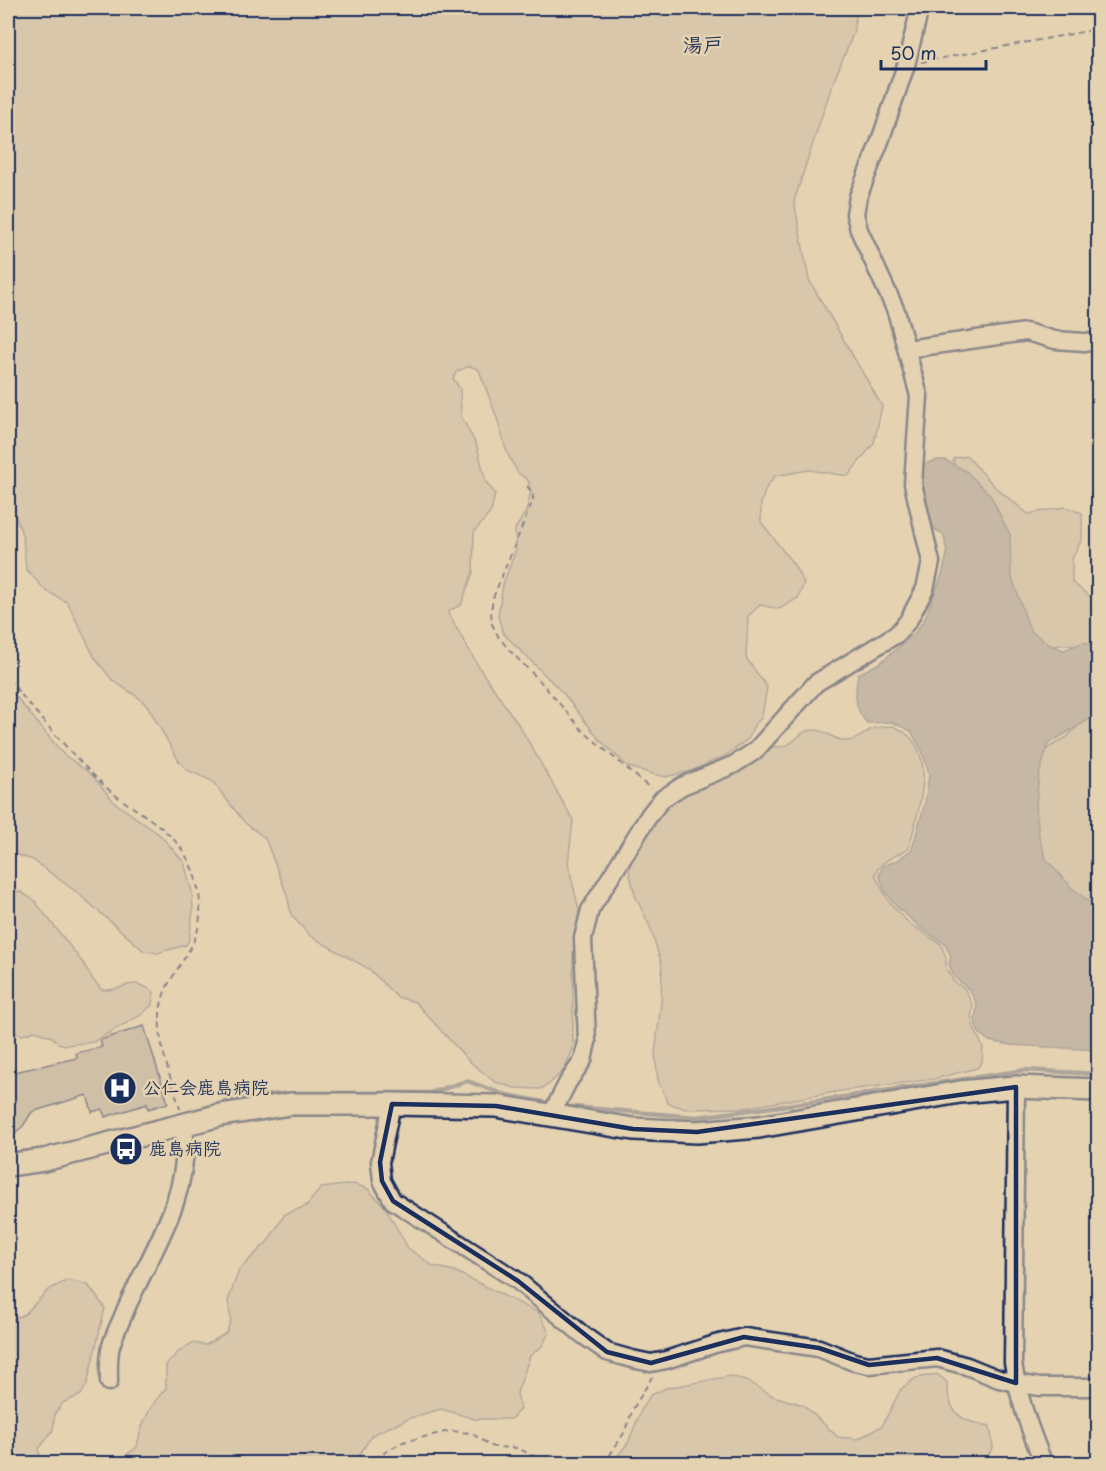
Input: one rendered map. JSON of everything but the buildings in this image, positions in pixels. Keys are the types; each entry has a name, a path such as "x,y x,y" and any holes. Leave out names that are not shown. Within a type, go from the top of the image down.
{"street":[{"path":"555,1107 583,1060 587,1042 583,938 590,910 662,799 682,786 733,765 755,751 816,683 897,634 909,621 925,589 931,562 913,484 919,396 896,311 859,230 855,214 858,197 906,65 920,8"},
{"path":"907,349 1026,332 1055,340 1098,343"},
{"path":"8,1165 55,1157 182,1117 290,1104 555,1107 633,1129 697,1132 759,1127 960,1092 1016,1087 1098,1090"},
{"path":"1016,1087 1014,1351 1016,1383 1044,1464"},
{"path":"392,1104 380,1162 382,1181 393,1201 518,1281 607,1352 651,1363 744,1337 819,1348 854,1362 869,1365 938,1358 968,1365 999,1379 1016,1383 1040,1387 1098,1387"},
{"path":"109,1382 111,1346 137,1285 156,1251 181,1186 185,1137 182,1117"}],"path":[{"path":"906,65 1098,29"},
{"path":"527,486 533,500 493,598 492,624 510,651 540,681 583,731 662,799"},
{"path":"8,680 62,743 110,790 169,835 182,850 192,868 201,907 198,931 167,987 160,1014 162,1047 182,1117"},
{"path":"604,1464 624,1433 640,1395 661,1361"},
{"path":"365,1464 403,1443 436,1433 464,1431 476,1435 494,1447 518,1448 547,1464"}],"highlighted area":[{"path":"1016,1087 1016,1383 937,1358 869,1365 819,1348 744,1337 651,1363 607,1352 518,1281 393,1201 382,1181 380,1162 392,1104 496,1106 633,1129 697,1132"}],"shaded area":[{"path":"8,8 857,8 853,34 831,88 794,201 809,280 882,406 874,443 848,476 809,470 775,476 766,488 761,503 761,522 794,565 804,583 798,598 779,609 760,605 748,616 746,658 767,687 762,717 753,727 749,738 725,756 691,771 665,777 628,767 599,739 563,693 503,633 498,616 503,584 516,550 515,529 526,512 531,491 528,480 518,473 507,453 479,370 470,366 457,371 453,378 460,389 461,416 477,446 486,482 495,494 491,512 474,532 473,572 461,605 448,613 480,669 520,727 573,820 568,863 579,910 573,954 573,1049 564,1070 541,1089 515,1088 495,1082 469,1061 415,1002 397,997 369,969 310,936 292,916 286,892 265,838 245,823 212,781 187,770 179,761 148,707 138,697 112,680 95,658 67,602 46,591 26,569 23,538 17,519 8,505"},
{"path":"967,456 996,488 1028,514 1065,507 1082,513 1082,539 1072,559 1072,582 1098,603 1098,659 1080,646 1042,647 1024,629 953,461 954,458"},
{"path":"945,460 966,471 990,495 1010,535 1011,575 1030,630 1050,645 1064,650 1084,642 1098,648 1098,714 1048,744 1039,775 1036,805 1039,837 1046,859 1072,888 1090,902 1098,903 1098,1050 1011,1045 989,1041 978,1032 975,1020 977,1005 970,990 955,978 949,965 951,956 944,943 922,929 896,906 885,891 879,875 883,866 898,860 912,849 925,803 929,774 922,751 911,731 892,722 867,723 862,717 856,700 857,681 858,674 880,663 916,632 925,618 942,575 947,555 944,535 928,520 923,505 921,480 921,465"},
{"path":"8,687 63,754 92,775 114,802 160,835 184,862 192,892 193,910 189,940 186,945 157,953 144,951 79,894 33,860 8,852"},
{"path":"1098,706 1098,903 1082,903 1039,855 1033,824 1040,753 1067,737"},
{"path":"893,726 907,735 917,747 922,761 922,790 909,848 885,862 875,875 888,900 898,912 910,924 941,944 946,958 946,968 954,982 965,989 973,1006 971,1017 983,1047 982,1062 977,1068 934,1079 841,1091 744,1108 686,1109 668,1103 658,1081 655,1054 661,1003 662,965 650,927 635,895 629,871 632,856 662,808 675,796 769,746 785,746 808,731 819,730 837,739 849,741 875,728"},
{"path":"8,892 21,892 34,900 102,990 138,984 154,992 152,1005 141,1015 93,1042 66,1045 35,1031 22,1035 8,1030"},
{"path":"354,1184 368,1189 385,1207 408,1248 433,1266 454,1271 539,1313 549,1333 542,1346 530,1356 517,1393 520,1409 511,1419 475,1419 441,1409 410,1418 372,1435 359,1456 351,1463 115,1463 137,1447 147,1415 166,1388 166,1365 177,1353 192,1343 206,1345 226,1333 231,1320 228,1301 239,1270 268,1241 285,1214 306,1206 321,1188"},
{"path":"68,1280 88,1285 105,1308 87,1384 81,1395 64,1402 55,1413 53,1430 39,1449 40,1463 8,1463 8,1319 11,1320 25,1314 48,1290"},
{"path":"937,1374 947,1382 950,1401 958,1414 971,1422 990,1426 993,1448 983,1463 613,1463 628,1443 643,1406 651,1395 666,1388 731,1376 749,1382 773,1396 803,1405 838,1437 858,1439 882,1426 901,1389 916,1378"}],"waterway":[{"path":"561,1106 697,1117 1025,1070 1098,1074"},
{"path":"197,1110 244,1097 298,1093 430,1093 467,1081 503,1094 553,1104"},
{"path":"8,1154 38,1150"}],"place":[{"name":"公仁会鹿島病院","path":"120,1088"},
{"name":"鹿島病院","path":"126,1149"}],"district":[{"name":"湯戸","path":"703,45"}]}
